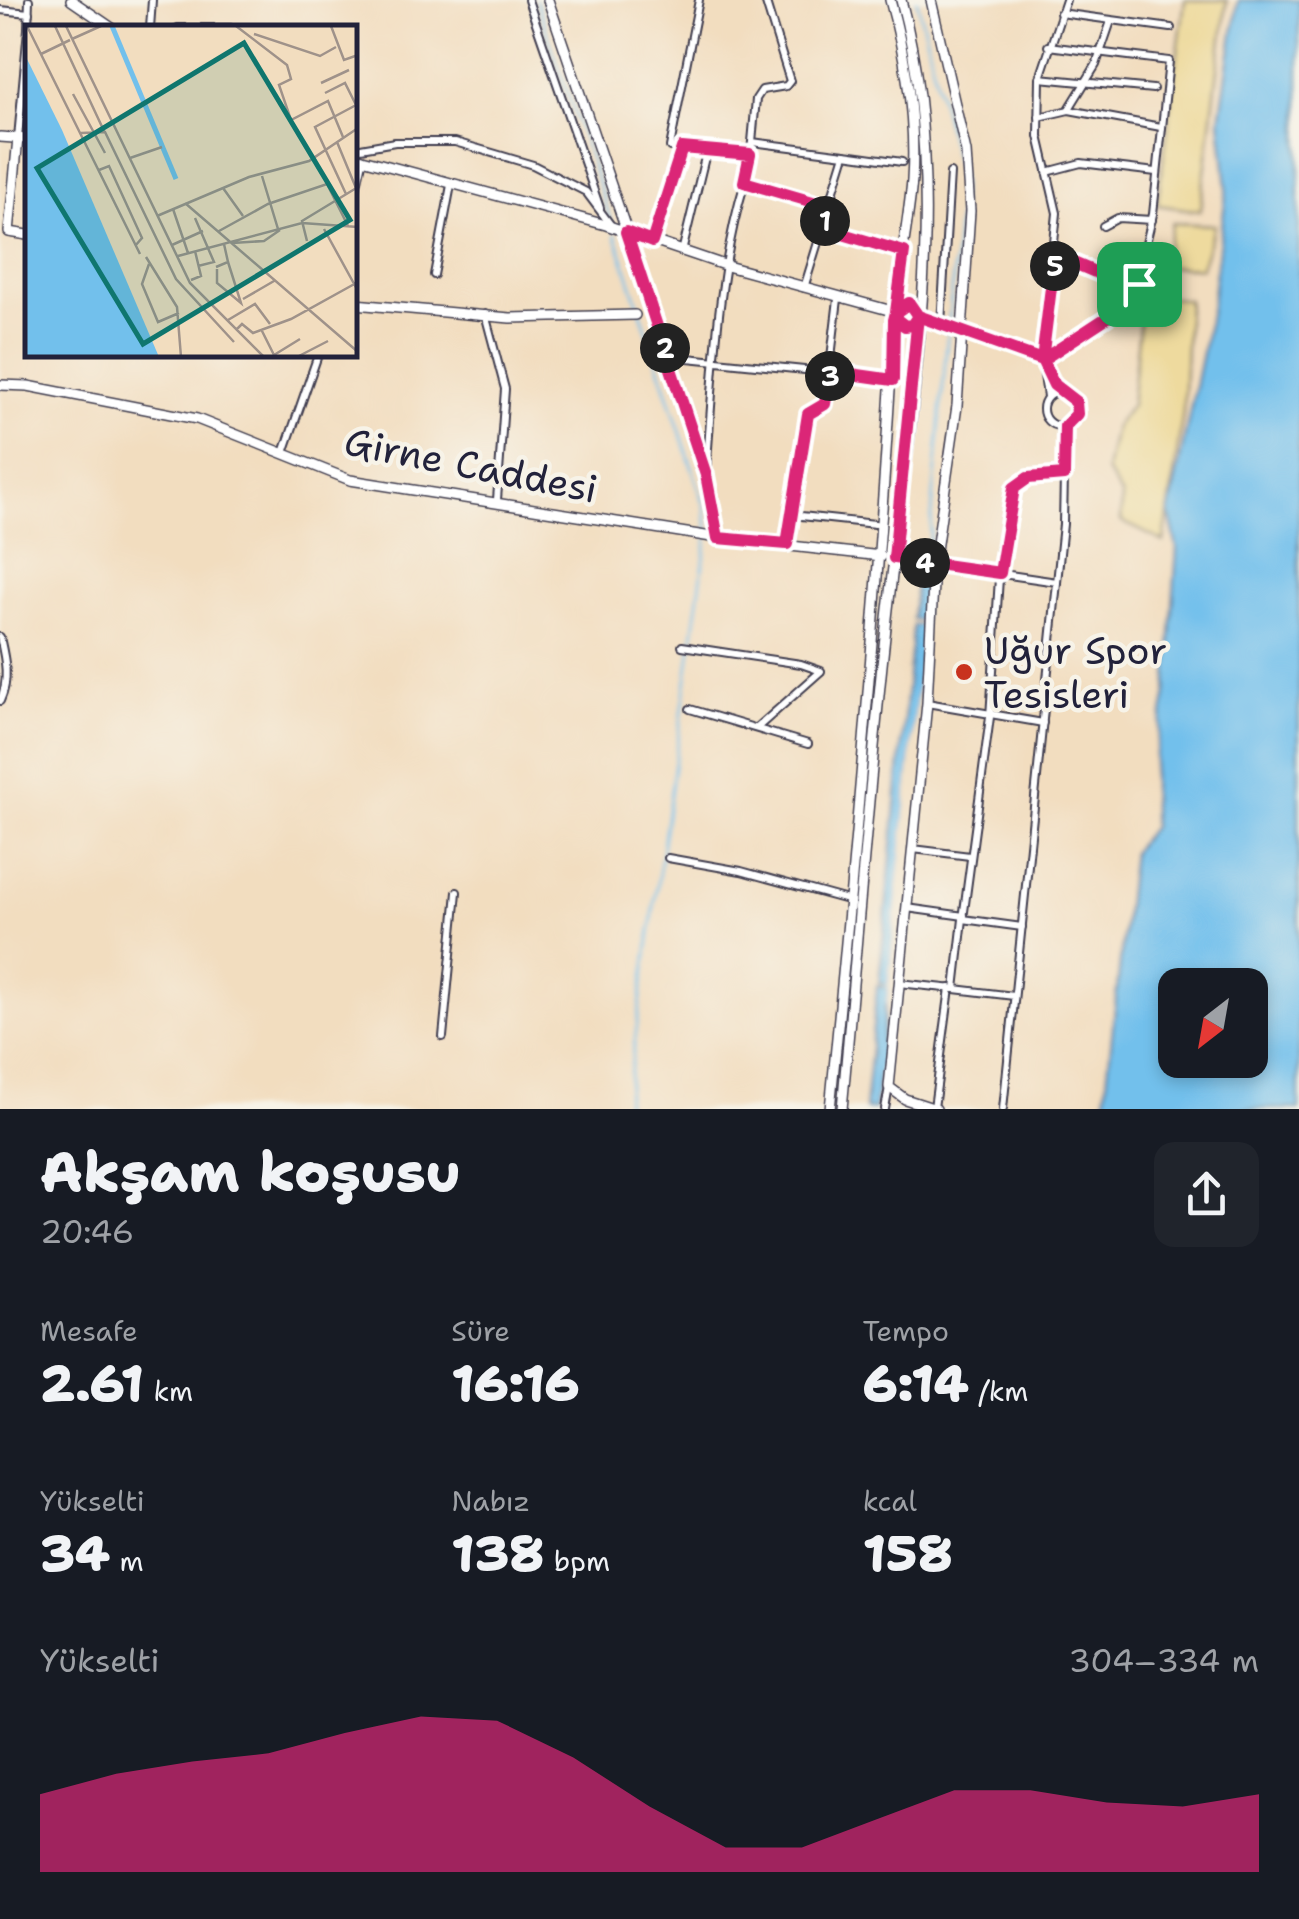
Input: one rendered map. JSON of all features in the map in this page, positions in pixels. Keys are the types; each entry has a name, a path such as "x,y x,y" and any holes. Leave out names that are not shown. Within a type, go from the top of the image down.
{"street":[{"path":"28,25 29,0"},
{"path":"72,0 108,25"},
{"path":"150,25 152,0"},
{"path":"528,0 602,214"},
{"path":"548,0 706,475 718,538"},
{"path":"699,0 670,147 750,154"},
{"path":"706,475 714,332 728,266 731,226 762,90 786,86 790,80 765,0"},
{"path":"830,1109 881,556 912,122 902,42 890,0"},
{"path":"842,1109 918,316 926,144 915,52 901,0"},
{"path":"885,1109 927,703 934,564 957,406 970,212 966,152 931,0"},
{"path":"1065,426 1045,418 1048,397 1042,360 1057,213 1039,117 1040,78 1066,0"},
{"path":"0,10 29,13"},
{"path":"1060,13 1172,28"},
{"path":"1069,110 1100,54 1111,21"},
{"path":"1042,360 1126,305 1139,284 1152,220 1170,62 1048,46"},
{"path":"1040,78 1153,89"},
{"path":"25,88 23,139 9,232 25,235"},
{"path":"1039,117 1069,110 1161,127"},
{"path":"0,138 23,139"},
{"path":"358,148 394,142 455,142 533,165 586,192 614,230"},
{"path":"752,142 902,162"},
{"path":"652,242 682,148"},
{"path":"682,252 708,149"},
{"path":"804,288 845,154"},
{"path":"358,158 626,232 838,299 896,312 909,303 918,316 962,334 1030,352 1042,360 1054,385 1073,397 1078,408 1074,419 1065,426"},
{"path":"1047,172 1081,162 1156,172"},
{"path":"942,326 950,173"},
{"path":"744,182 830,207"},
{"path":"434,276 451,185"},
{"path":"1103,226 1118,218 1152,220"},
{"path":"822,228 904,252"},
{"path":"1055,255 1116,281 1139,284"},
{"path":"787,544 808,414 825,404 838,299"},
{"path":"358,304 567,320 635,315"},
{"path":"896,312 896,319 905,326 912,325 918,316"},
{"path":"484,313 505,389 497,500"},
{"path":"668,356 893,380"},
{"path":"285,450 317,358"},
{"name":"Girne Caddesi","path":"0,386 28,386 197,419 285,450 350,480 497,500 718,538 881,556"},
{"path":"1048,397 1063,392"},
{"path":"1003,1109 1057,582 1065,426"},
{"path":"889,1087 905,1099 935,1109 990,717 1000,573 1014,488 1028,478 1064,475"},
{"path":"792,515 875,524"},
{"path":"894,558 1057,582"},
{"path":"0,636 6,688 0,701"},
{"path":"682,646 802,664 821,671 758,727"},
{"path":"927,703 990,717 1043,723"},
{"path":"690,709 808,744"},
{"path":"913,849 970,856"},
{"path":"668,858 741,871 851,901"},
{"path":"443,1037 457,892"},
{"path":"907,908 1022,926"},
{"path":"900,983 1014,996"}],"sand":[{"path":"1185,0 1227,0 1200,211 1157,205"},
{"path":"1172,223 1215,225 1201,268 1164,266"},
{"path":"1141,293 1188,300 1183,413 1164,542 1121,521 1122,496 1106,471 1115,427 1131,405 1141,307 1164,309 1139,305"}],"water":[{"path":"1238,0 1299,0 1299,1109 1104,1109 1132,852 1152,827 1152,774 1167,692 1177,548 1169,513 1211,309 1227,187 1220,120"},
{"path":"918,563 926,564 922,621 912,619"},
{"path":"913,625 922,626 887,984 879,983"},
{"path":"877,986 887,988 875,1109 865,1109"}],"waterway":[{"path":"536,0 611,221"},
{"path":"917,0 961,184 949,321"},
{"path":"615,234 705,507 708,531"},
{"path":"928,560 948,329"},
{"path":"625,1109 707,539"},
{"path":"885,1003 927,568"},
{"path":"878,1073 881,1046"}],"place":[{"name":"Uğur Spor Tesisleri","path":"964,672"}],"route":[{"path":"1139,284 1116,281 1055,255 1042,360 1054,385 1073,397 1077,414 1065,426 1064,475 1028,478 1014,488 1001,546 1000,573 894,558 918,316 918,320 912,325 905,326 896,319 896,312 893,380 830,371 825,404 808,414 787,544 718,538 706,475 626,232 652,242 682,148 708,149 750,154 744,182 830,207 822,228 904,252 896,312 902,304 909,303 918,309 918,316 962,334 1030,352 1042,360 1126,305 1139,284"}]}
